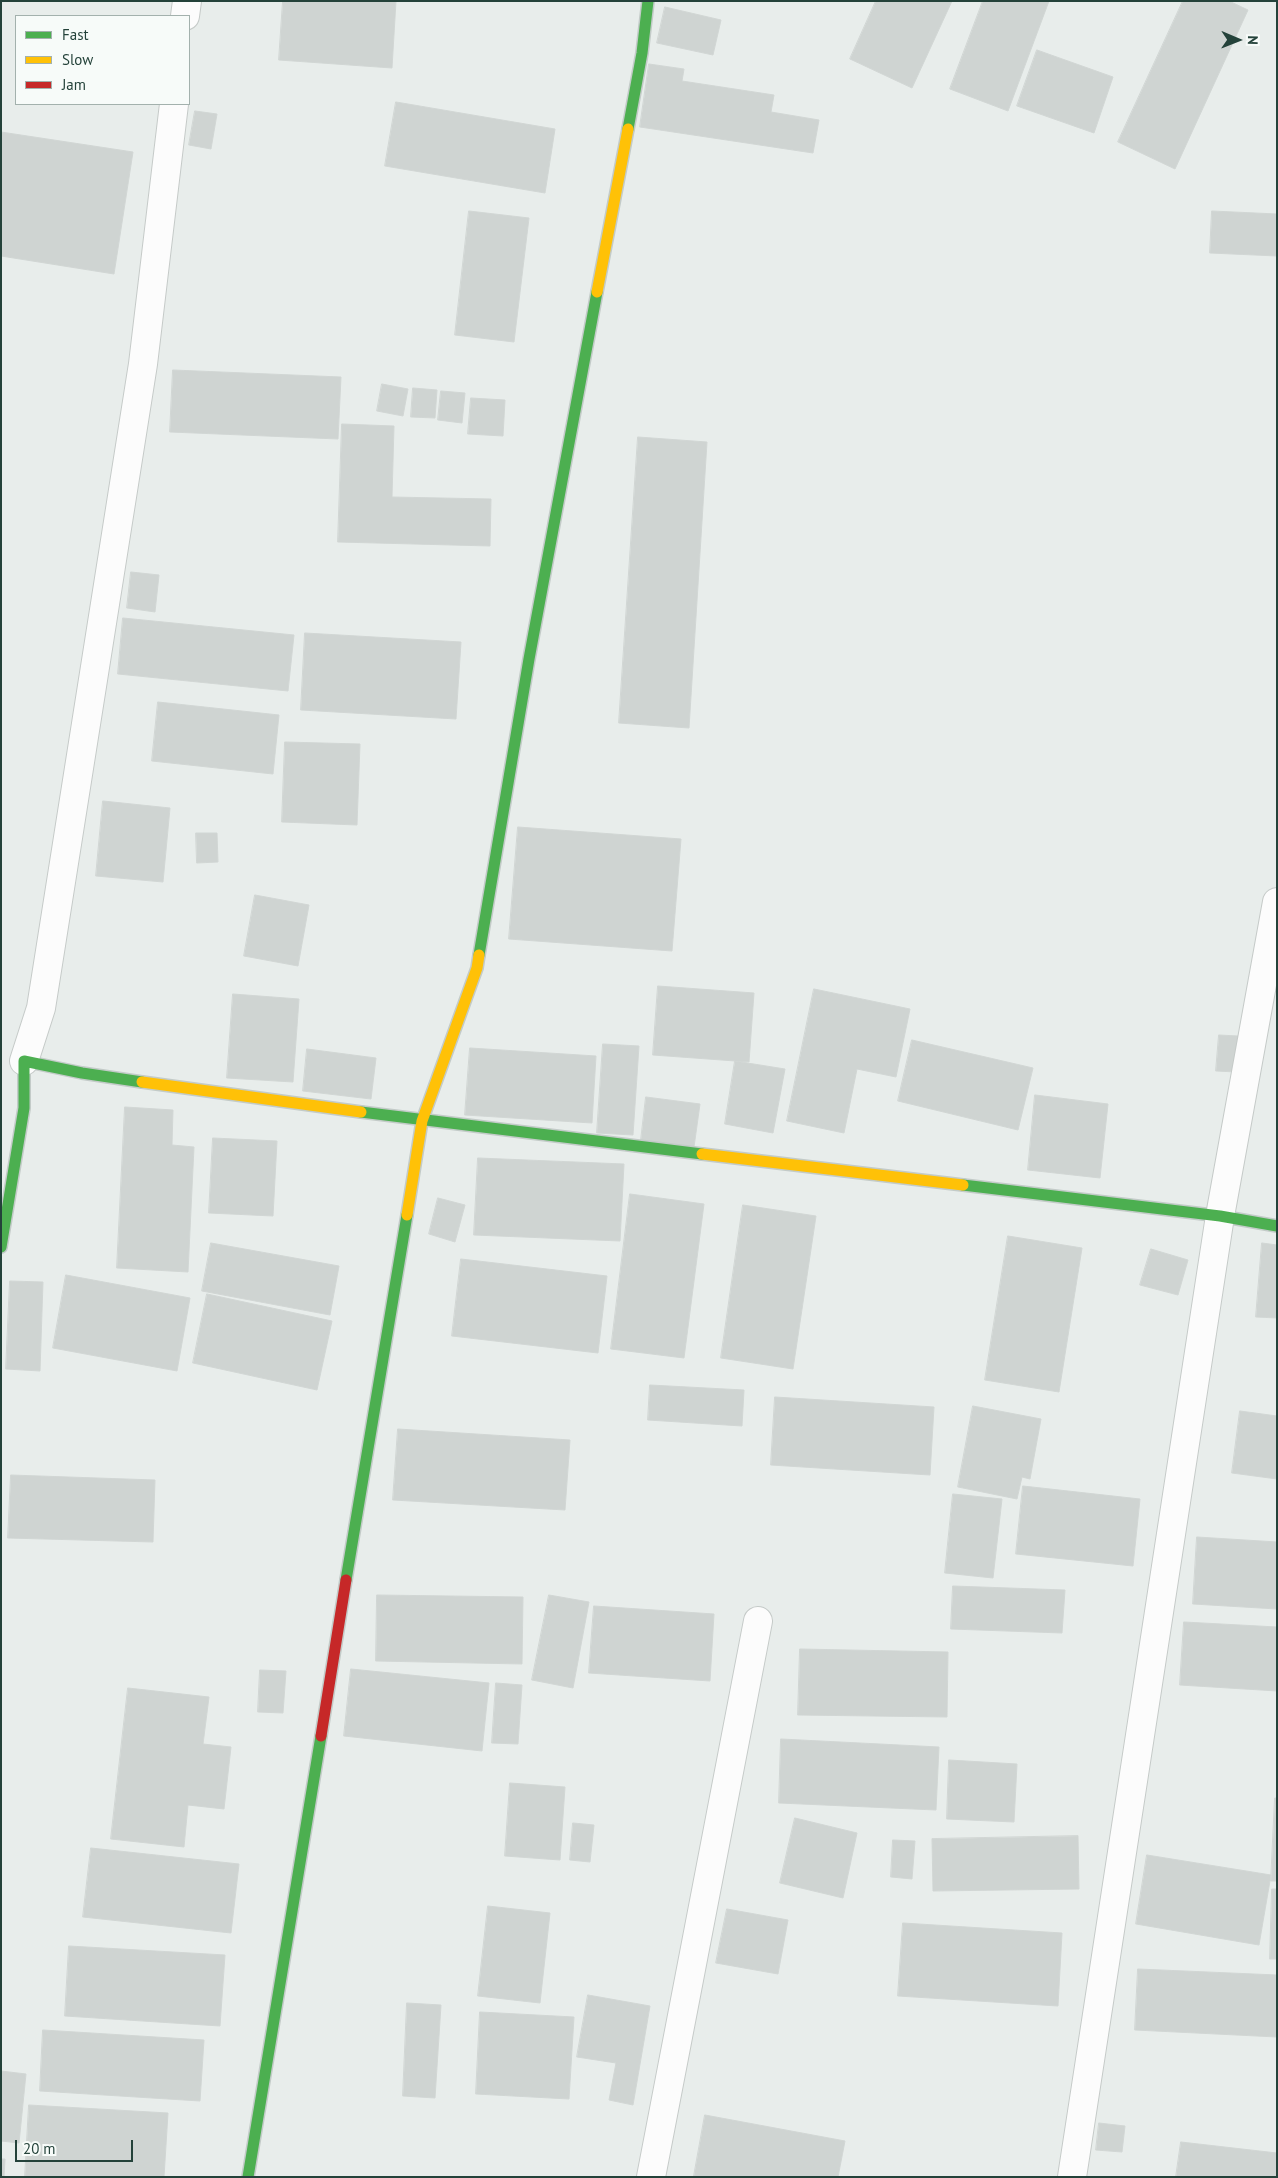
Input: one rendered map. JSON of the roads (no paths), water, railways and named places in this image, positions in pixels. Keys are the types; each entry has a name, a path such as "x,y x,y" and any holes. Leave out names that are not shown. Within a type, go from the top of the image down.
{"street":[{"path":"185,15 187,1"},
{"path":"248,2177 422,1120 477,968 530,650 642,53 648,1"},
{"path":"1,1247 24,1108 24,1061 41,1008 143,364 174,105"},
{"path":"1072,2177 1220,1216 1277,902"},
{"path":"24,1061 82,1073 422,1120 1220,1216 1277,1226"},
{"path":"651,2177 758,1621"}]}
